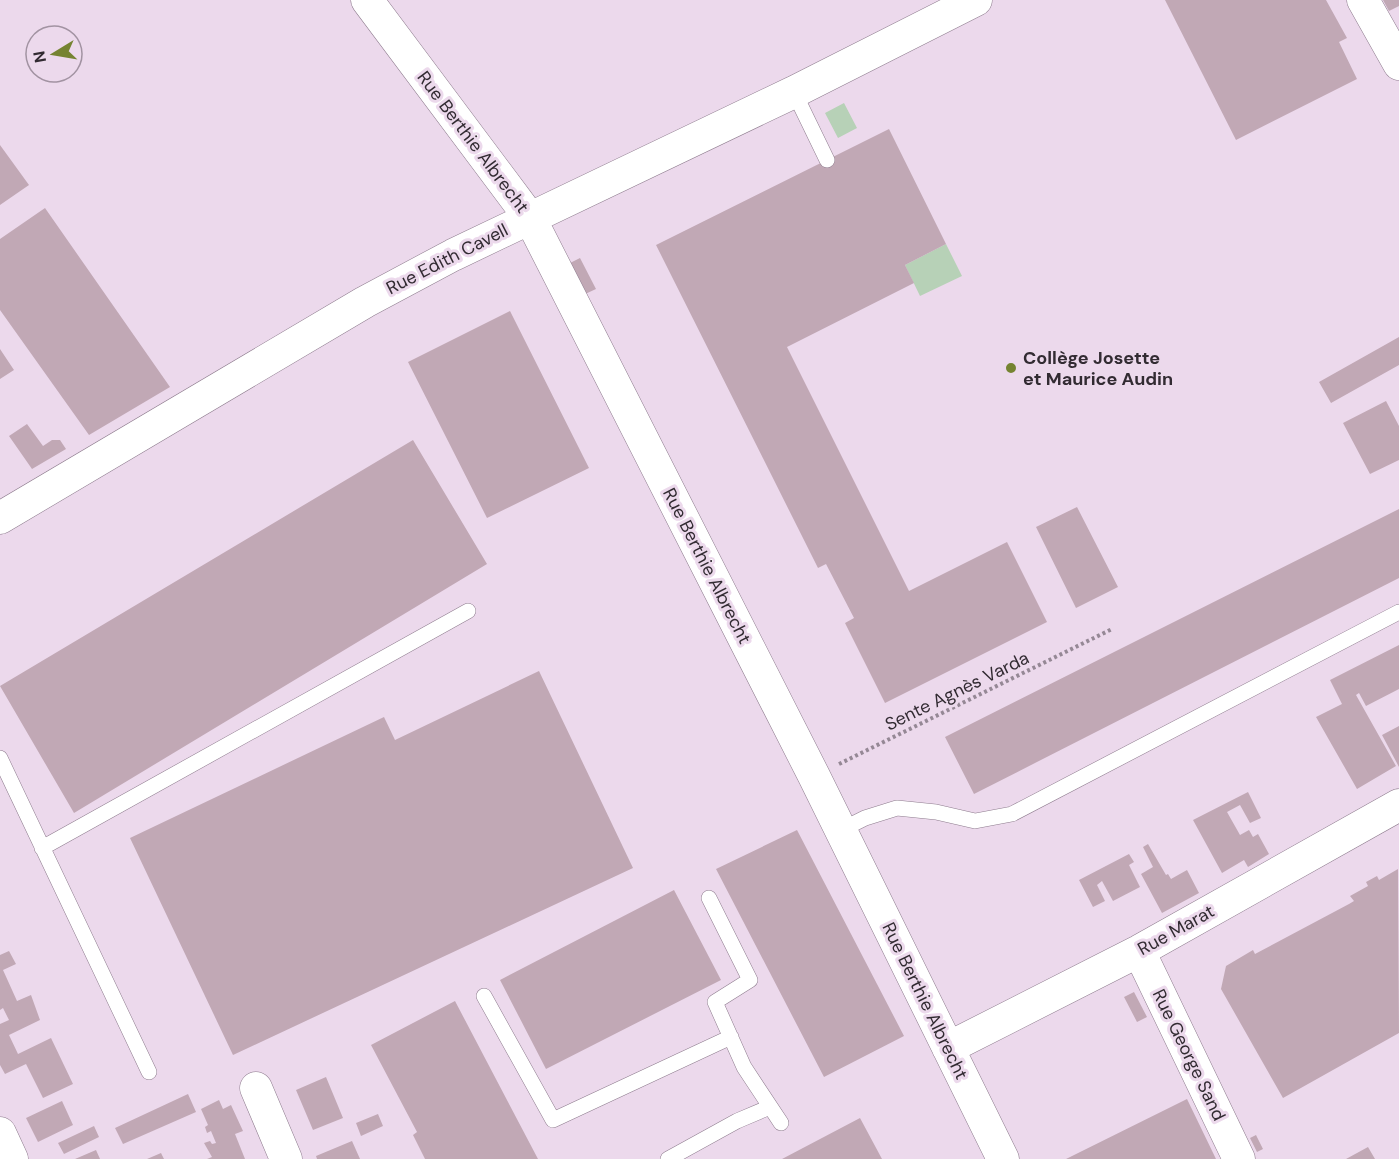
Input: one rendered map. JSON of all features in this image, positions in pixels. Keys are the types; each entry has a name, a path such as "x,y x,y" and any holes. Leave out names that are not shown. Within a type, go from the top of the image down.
{"street":[{"name":"Rue Berthie Albrecht","path":"367,0 530,218 814,776 1003,1159"},
{"name":"Rue Edith Cavell","path":"0,518 365,302 530,218 794,92 976,0"},
{"path":"1363,0 1399,63"},
{"name":"Rue Marat","path":"948,1048 1139,951 1399,805"},
{"name":"Rue George Sand","path":"1139,951 1239,1159"},
{"path":"256,1088 286,1159"},
{"path":"0,1133 12,1159"}],"lane":[{"path":"794,92 827,160"},
{"path":"42,848 468,611"},
{"path":"841,830 866,818 897,808 936,812 975,821 1012,814 1399,612"},
{"path":"0,759 149,1072"},
{"path":"709,898 750,980 715,1002 744,1067 781,1123"},
{"path":"484,996 553,1120 731,1037"},
{"path":"668,1159 737,1121 770,1107"}],"path":[{"name":"Sente Agnès Varda","path":"814,776 1112,629"}],"green space":[{"path":"844,103 857,128 838,138 825,113"},
{"path":"946,244 962,276 920,296 905,265"}],"building":[{"path":"1165,0 1326,0 1347,38 1339,42 1357,79 1236,140"},
{"path":"1383,0 1399,0 1399,6 1389,11"},
{"path":"889,129 946,244 905,265 914,283 787,347 909,591 1007,542 1047,622 885,703 845,623 854,618 826,564 818,568 656,245"},
{"path":"0,145 29,185 0,205"},
{"path":"45,208 170,387 89,435 0,310 0,239"},
{"path":"580,258 596,289 583,295 568,264"},
{"path":"510,311 589,468 487,518 408,362"},
{"path":"1399,337 1399,365 1331,403 1319,382"},
{"path":"0,349 14,370 0,379"},
{"path":"1386,401 1399,426 1399,460 1370,474 1343,423"},
{"path":"27,424 43,446 52,440 60,440 66,449 32,469 9,436"},
{"path":"413,440 487,564 74,813 0,686"},
{"path":"1077,507 1118,587 1076,608 1036,527"},
{"path":"1399,509 1399,578 974,794 945,737"},
{"path":"1399,645 1399,689 1366,706 1359,693 1356,695 1396,766 1357,789 1316,717 1342,704 1330,680"},
{"path":"539,671 633,868 233,1055 130,838 384,717 395,740"},
{"path":"1399,726 1399,767 1382,735"},
{"path":"1248,792 1261,818 1250,823 1240,805 1227,812 1240,835 1249,830 1253,837 1258,834 1269,854 1248,867 1244,860 1222,873 1193,820"},
{"path":"797,830 904,1036 824,1077 716,869"},
{"path":"1148,844 1166,875 1168,874 1171,879 1187,870 1199,893 1162,913 1141,874 1153,867 1143,847"},
{"path":"1129,854 1134,862 1129,865 1140,887 1113,901 1102,881 1097,885 1105,901 1093,907 1079,880"},
{"path":"1398,869 1399,1033 1283,1098 1221,989 1226,966 1253,950 1255,954 1349,904 1354,901 1350,896 1368,886 1366,882 1377,876 1379,880"},
{"path":"674,890 721,980 546,1069 500,980"},
{"path":"9,951 16,964 3,970 17,1001 31,995 40,1020 9,1035 18,1054 51,1038 73,1084 43,1098 26,1064 5,1074 0,1065 0,1024 9,1020 3,1008 0,1010 0,955"},
{"path":"1134,992 1147,1017 1137,1022 1124,997"},
{"path":"455,1001 538,1159 425,1159 413,1135 417,1132 371,1045"},
{"path":"326,1077 343,1118 313,1130 296,1090"},
{"path":"188,1094 196,1112 123,1144 115,1128"},
{"path":"1187,1099 1216,1159 1066,1159"},
{"path":"219,1100 223,1109 231,1105 243,1131 235,1134 245,1159 207,1159 212,1157 204,1143 210,1141 212,1144 216,1143 211,1131 207,1133 205,1127 208,1125 201,1109"},
{"path":"62,1101 73,1125 38,1142 26,1118"},
{"path":"378,1114 383,1126 361,1136 356,1123"},
{"path":"860,1118 882,1159 782,1159"},
{"path":"94,1126 99,1137 64,1154 58,1143"},
{"path":"1256,1135 1263,1149 1257,1152 1250,1138"},
{"path":"352,1141 360,1159 317,1159 316,1156"},
{"path":"1368,1147 1375,1159 1346,1159"},
{"path":"96,1150 100,1159 75,1159"},
{"path":"161,1153 164,1159 147,1159"}],"place":[{"name":"Collège Josette et Maurice Audin","path":"1011,368"}]}
